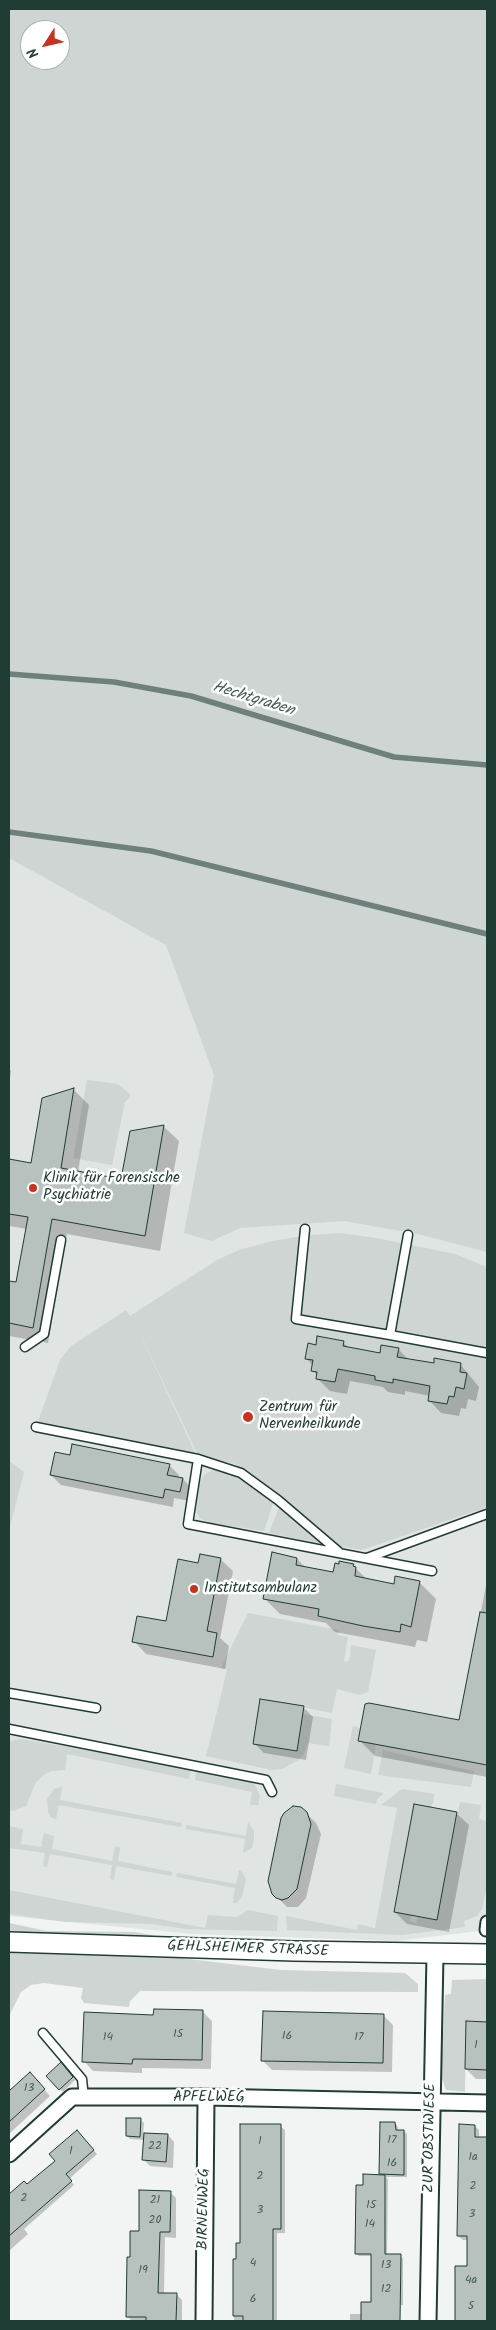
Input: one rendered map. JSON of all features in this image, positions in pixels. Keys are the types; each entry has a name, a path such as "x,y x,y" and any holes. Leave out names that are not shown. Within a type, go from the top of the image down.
{"street":[{"name":"GEHLSHEIMER STRASSE","path":"9,1942 435,1955 487,1954"},
{"name":"ZUR OBSTWIESE","path":"428,2321 435,1955"},
{"name":"APFELWEG","path":"9,2154 72,2098 206,2097 487,2103"},
{"name":"BIRNENWEG","path":"204,2321 206,2097"}],"lane":[{"path":"305,1230 296,1318 487,1353"},
{"path":"390,1335 408,1235"},
{"path":"25,1347 44,1334 61,1240"},
{"path":"36,1428 198,1459 240,1473 278,1500 340,1553"},
{"path":"198,1459 188,1524 432,1571"},
{"path":"366,1558 487,1514"},
{"path":"9,1693 96,1708"},
{"path":"9,1729 266,1780 272,1792"},
{"path":"43,2034 82,2079 84,2098"}],"shaded area":[{"path":"9,9 487,9 487,1252 418,1234 344,1221 240,1228 212,1241 184,1233 214,1075 166,945 9,858"},
{"name":"Zentrum für Nervenheilkunde","path":"9,838 487,918 487,1930 396,1941 193,1934 9,1916"},
{"path":"87,1080 118,1084 130,1094 130,1097 125,1102 112,1165 73,1158"},
{"path":"340,1233 376,1238 455,1254 487,1267 487,1507 362,1550 340,1546 282,1497 235,1464 198,1455 134,1321 198,1459 36,1427 60,1360 71,1346 126,1310 130,1316 217,1260 239,1250 272,1241 309,1235"},
{"path":"9,1461 24,1472 9,1530"},
{"path":"213,1470 237,1474 273,1503 264,1531 211,1523 200,1518 196,1511 200,1482 204,1475"},
{"path":"279,1507 322,1544 269,1533"},
{"path":"248,1613 339,1630 338,1635 348,1637 344,1661 347,1662 350,1659 351,1645 376,1650 368,1692 360,1695 337,1689 332,1713 261,1699 303,1714 332,1719 329,1746 308,1743 304,1754 297,1761 282,1769 272,1770 206,1756 227,1670 221,1668"},
{"path":"353,1726 364,1729 359,1733 359,1739 376,1744 371,1774 344,1768"},
{"path":"21,1739 191,1769 189,1779 67,1754 65,1770 52,1771 45,1774 36,1782 26,1806 13,1811 9,1810 9,1741"},
{"path":"383,1750 474,1771 471,1787 378,1775"},
{"path":"196,1771 251,1782 255,1785 260,1796 258,1805 250,1805 252,1792 195,1780"},
{"path":"336,1784 384,1793 377,1799 376,1804 334,1796"},
{"path":"62,1787 60,1800 182,1823 181,1827 59,1805 56,1819 52,1818 48,1812 47,1799 54,1789"},
{"path":"402,1789 434,1794 434,1800 431,1807 414,1804 394,1912 411,1915 410,1921 416,1923 418,1917 437,1920 460,1802 481,1805 479,1819 487,1821 487,1886 482,1909 477,1916 464,1921 465,1927 402,1935 287,1930 286,1916 357,1930 358,1924 375,1928 397,1808 381,1805"},
{"path":"248,1822 254,1831 254,1838 252,1848 243,1853 245,1839 186,1829 186,1825 246,1836"},
{"path":"9,1826 23,1829 21,1844 41,1847 44,1833 54,1836 52,1849 112,1861 115,1846 120,1848 118,1861 172,1872 172,1876 116,1866 114,1880 110,1879 112,1865 50,1854 47,1867 43,1866 45,1853 9,1848"},
{"path":"239,1870 246,1879 242,1897 236,1903 233,1903 235,1888 176,1877 177,1873 236,1884"},
{"path":"9,1890 205,1928 208,1915 237,1917 248,1910 278,1916 277,1931 185,1929 152,1924 65,1922 9,1914"},
{"path":"9,1923 47,1931 135,1932 167,1938 32,1935 9,1931"},
{"path":"9,1953 180,1958 281,1970 405,1973 418,1984 418,1992 140,1991 130,2001 129,2007 84,2003 81,1998 83,1988 44,1983 31,1985 21,1992 9,2016"},
{"path":"487,1979 487,2022 466,2022 465,2092 446,2090 441,2076 445,1995 451,1994 452,1980"}],"building":[{"path":"74,1088 61,1168 121,1179 130,1131 164,1125 145,1236 52,1219 33,1328 9,1323 9,1281 16,1282 28,1217 9,1214 9,1159 31,1163 42,1098"},
{"path":"317,1336 344,1341 343,1346 380,1353 381,1345 399,1348 397,1357 434,1363 434,1358 461,1363 460,1372 467,1373 464,1389 456,1387 454,1397 449,1396 447,1404 428,1401 430,1386 393,1379 393,1383 375,1380 375,1376 338,1369 335,1382 316,1379 317,1372 311,1371 313,1360 305,1359 308,1343 316,1345"},
{"path":"72,1444 170,1464 167,1475 183,1478 180,1492 165,1489 163,1498 50,1475 55,1452 70,1455"},
{"path":"272,1552 297,1558 296,1565 333,1572 335,1563 339,1564 339,1561 354,1564 353,1566 356,1567 355,1576 394,1584 395,1576 420,1581 411,1627 401,1624 400,1632 363,1626 318,1616 319,1609 263,1599"},
{"name":"Institutsambulanz","path":"200,1554 221,1558 207,1631 217,1633 213,1657 132,1642 137,1616 166,1621 178,1559 198,1563"},
{"path":"480,1612 487,1613 487,1765 358,1741 365,1704 369,1703 459,1720"},
{"path":"260,1699 304,1706 297,1751 253,1744"},
{"path":"414,1804 457,1812 437,1920 394,1912"},
{"path":"293,1806 301,1807 307,1812 311,1824 297,1889 288,1898 282,1900 272,1894 268,1881 281,1818"},
{"path":"154,2009 203,2010 202,2060 133,2059 132,2064 82,2062 84,2012 153,2015"},
{"path":"263,2011 384,2014 383,2063 261,2061"},
{"path":"466,2021 487,2022 487,2070 465,2069"},
{"path":"61,2062 73,2077 59,2090 46,2076"},
{"path":"30,2072 45,2089 9,2122 9,2091"},
{"path":"126,2118 141,2118 140,2137 126,2136"},
{"path":"380,2122 395,2122 396,2130 404,2130 404,2175 379,2174"},
{"path":"240,2124 281,2124 281,2229 273,2229 273,2321 243,2321 243,2316 233,2316 233,2259 236,2259 236,2243 240,2243"},
{"path":"459,2124 475,2125 475,2137 487,2137 487,2321 455,2321 455,2266 467,2266 467,2236 457,2236"},
{"path":"77,2130 94,2150 66,2174 72,2181 9,2236 9,2194 24,2181 27,2184 55,2161 49,2154"},
{"path":"144,2133 168,2134 166,2162 142,2160"},
{"path":"363,2174 385,2175 385,2254 401,2254 400,2321 361,2321 361,2302 371,2302 371,2254 355,2254 356,2185 363,2185"},
{"path":"139,2190 171,2191 170,2232 160,2232 158,2293 177,2293 176,2321 146,2321 146,2317 126,2317 127,2257 130,2257 130,2231 139,2231"}],"waterway":[{"name":"Hechtgraben","path":"9,674 114,682 191,696 394,757 487,765"},
{"path":"9,832 151,851 487,934"}],"place":[{"name":"Klinik für Forensische Psychiatrie","path":"33,1188"},
{"name":"Zentrum für Nervenheilkunde","path":"248,1417"},
{"name":"Institutsambulanz","path":"194,1589"}]}
